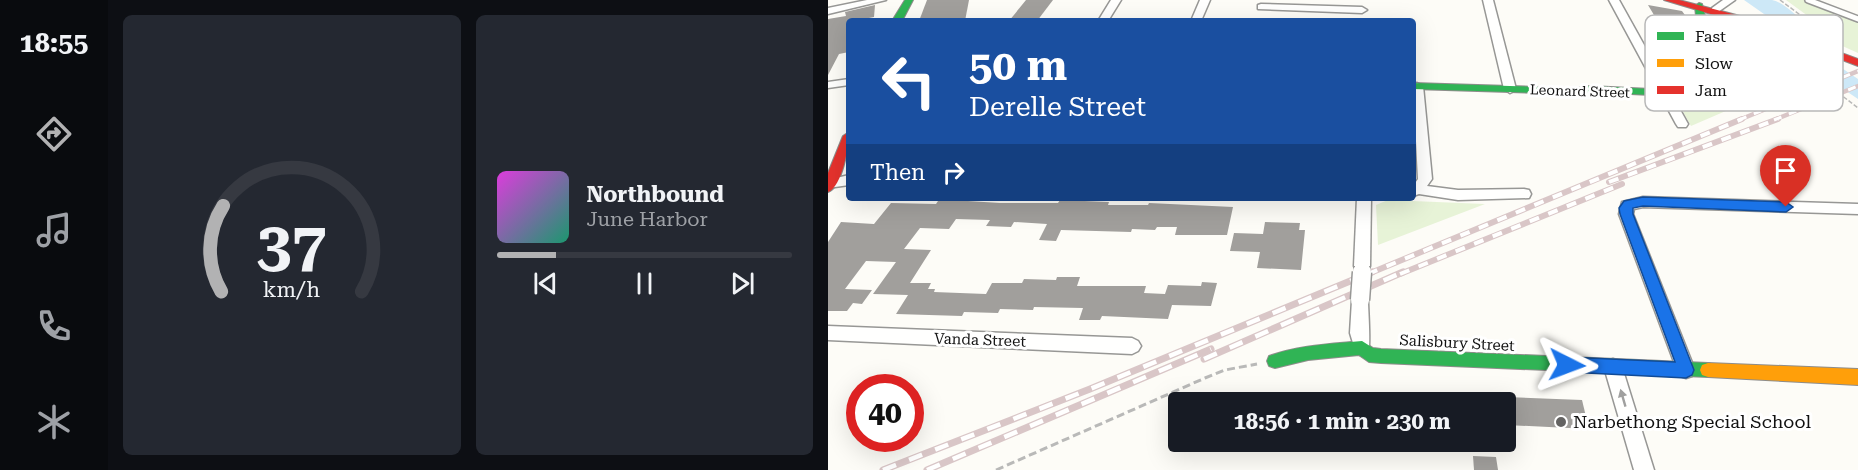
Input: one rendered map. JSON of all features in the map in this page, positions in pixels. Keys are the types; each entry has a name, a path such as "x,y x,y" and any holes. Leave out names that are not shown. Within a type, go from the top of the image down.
{"street":[{"path":"828,11 881,0"},
{"path":"892,18 895,0"},
{"path":"899,18 909,0"},
{"path":"1105,18 1116,0"},
{"path":"1197,18 1205,0"},
{"path":"1488,0 1509,89"},
{"path":"1614,0 1645,58"},
{"path":"1668,0 1730,15"},
{"path":"1715,10 1730,0"},
{"path":"1261,7 1362,5"},
{"name":"Leonard Street","path":"1699,6 1701,15"},
{"path":"1843,55 1858,63"},
{"path":"828,85 846,82"},
{"name":"Leonard Street","path":"1416,86 1645,92"},
{"path":"1416,95 1425,180 1416,190"},
{"path":"1674,111 1682,124"},
{"path":"829,186 846,144"},
{"path":"829,186 846,181"},
{"path":"1416,190 1446,194 1524,194"},
{"path":"1362,348 1359,333 1364,201"},
{"path":"1686,370 1626,214 1629,204 1643,202 1858,210"},
{"name":"Vanda Street","path":"828,333 1131,346"},
{"name":"Salisbury Street","path":"1275,361 1308,353 1362,348 1366,353 1374,356 1858,377"},
{"path":"1613,367 1644,470"}],"lane":[{"path":"1808,0 1858,19"}],"path":[{"path":"1780,0 1802,15"},
{"path":"1843,96 1858,108"},
{"path":"996,470 1225,370 1275,361"}],"green space":[{"path":"1786,0 1804,0 1841,15 1807,15"},
{"path":"1843,16 1858,22 1858,53 1843,46"},
{"path":"1683,111 1726,111 1691,126"},
{"path":"1386,201 1485,204 1378,245 1376,205"}],"water":[{"path":"1744,0 1772,0 1785,6 1795,15 1765,15"},
{"path":"1843,69 1858,79 1858,99 1843,89"}],"building":[{"path":"927,0 969,0 966,18 920,18"},
{"path":"1026,0 1053,0 1039,18 1011,18"},
{"path":"875,5 874,17 846,18 846,53 839,54 828,75 828,19 846,16 845,12"},
{"path":"1648,5 1682,11 1685,15 1654,15"},
{"path":"938,201 1058,203 1059,201 1084,201 1109,202 1108,205 1148,205 1149,203 1233,207 1227,235 1175,235 1177,227 1157,227 1155,230 1132,229 1131,232 1061,230 1056,241 1039,240 1047,224 1014,222 1011,227 986,226 990,220 956,219 949,229 920,228 904,249 931,250 910,283 931,283 928,289 935,289 934,292 986,294 992,283 1022,283 1024,279 1056,280 1057,277 1080,277 1077,286 1146,286 1144,293 1165,294 1168,285 1201,286 1202,282 1217,283 1211,306 1172,305 1168,319 1102,316 1100,320 1079,320 1083,308 1034,307 1033,310 1000,309 998,313 964,312 962,316 896,314 908,295 873,294 896,262 866,261 845,289 872,290 862,304 853,303 847,311 828,311 828,242 841,222 874,224 891,203 936,204"},
{"path":"1265,222 1300,223 1299,230 1305,230 1301,270 1257,268 1260,252 1230,251 1234,233 1263,234"},
{"path":"1516,397 1582,400 1589,429 1516,425"},
{"path":"1473,456 1496,457 1498,470 1474,470"}],"railway":[{"path":"1843,77 1858,71"},
{"path":"1843,92 1858,86"},
{"path":"1739,120 1761,111"},
{"path":"1774,120 1796,111"},
{"path":"1368,274 1742,119"},
{"path":"1609,182 1778,119"},
{"path":"1400,274 1622,184"},
{"path":"883,470 1090,389 1372,272"},
{"path":"1204,359 1403,272"},
{"path":"927,470 1211,349"}],"traffic: fast":[{"path":"899,18 909,0"},
{"path":"1699,6 1701,15"},
{"path":"1416,86 1645,92"},
{"path":"1275,361 1308,353 1362,348 1369,355 1381,356 1708,370"}],"traffic: slow":[{"path":"1708,370 1858,377"}],"traffic: jam":[{"path":"1668,0 1726,15"},
{"path":"1843,57 1858,63"},
{"path":"828,188 846,143"}],"place":[{"name":"Narbethong Special School","path":"1561,422"}],"route":[{"path":"1567,365 1686,370 1626,214 1629,204 1643,202 1786,207"}]}
